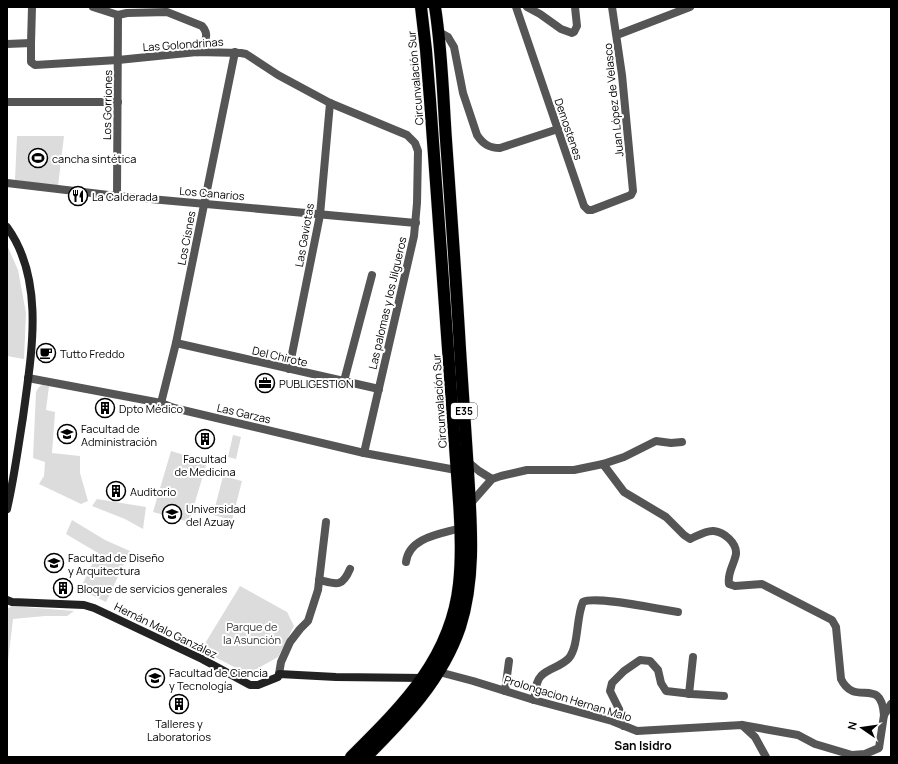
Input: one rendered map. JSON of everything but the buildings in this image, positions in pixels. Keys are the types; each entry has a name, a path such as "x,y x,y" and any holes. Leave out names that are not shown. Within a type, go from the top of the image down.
{"highway":[{"name":"Circunvalación Sur","path":"350,757 395,712 424,678 438,654 453,617 460,580 461,528 452,394 426,50 421,7"},
{"name":"E35","path":"366,757 412,709 439,672 452,648 459,628 467,596 471,566 470,504 438,32 435,7"}],"street":[{"path":"7,44 31,43 32,7"},
{"path":"93,7 118,15 127,13 163,12 202,26 206,30 207,36 197,52"},
{"name":"Demostenes","path":"516,7 584,206 588,210 592,210 630,195 633,191"},
{"path":"527,7 569,32 574,32 577,26 575,7"},
{"name":"Juan López de Velasco","path":"612,7 617,35 626,112 633,191"},
{"path":"617,35 690,7"},
{"name":"Los Gorriones","path":"117,196 118,15"},
{"path":"438,32 448,36 454,47 463,93 480,141 487,146 500,148 558,129"},
{"name":"Las Golondrinas","path":"31,43 31,62 35,65 118,60 197,52 235,52 246,54 278,75 330,103 410,136 417,146 418,157"},
{"name":"Los Cisnes","path":"161,403 176,343 235,52"},
{"path":"7,102 118,102"},
{"name":"Las Gaviotas","path":"289,369 320,215 330,103"},
{"name":"Las palomas y los Jilgueros","path":"364,453 410,256 416,223 418,157"},
{"name":"Los Canarios","path":"7,184 117,196 416,223"},
{"path":"7,227 12,234 25,264 31,292 32,339 14,475 7,510"},
{"path":"344,381 372,275"},
{"name":"Del Chirote","path":"176,343 379,389"},
{"name":"Las Garzas","path":"28,378 161,403 174,408 364,453 456,470"},
{"path":"470,504 492,479 527,470 574,470 603,464 624,457 656,441 671,443 682,442"},
{"path":"467,461 492,479"},
{"path":"603,464 624,492 666,517 690,539 705,532 714,531 727,536 735,546 736,553 728,578 729,584 734,586 762,584 832,620 836,627 841,679 845,686 851,691 876,694 880,697 883,704 884,715"},
{"path":"326,522 318,590 308,621 290,642 281,662 279,674 336,677 424,678"},
{"path":"406,562 406,556 413,547 424,539 461,528"},
{"path":"319,580 339,584 346,580 350,569"},
{"path":"534,700 540,677 544,673 558,667 569,658 574,649 583,602 586,600 604,600 678,612"},
{"name":"Hernán Malo Ganzález","path":"9,602 84,605 94,608 202,659 250,685 258,685 278,677 279,674"},
{"path":"689,694 693,657"},
{"path":"624,726 619,709 610,691 612,683 624,671 640,660 650,661 658,670 661,683 666,691 724,696"},
{"path":"505,691 509,661"},
{"name":"Prolongacion Hernan Malo","path":"439,672 612,721 637,731 742,725 798,735 815,744 852,755 865,754 879,748 884,715 891,704"},
{"path":"742,725 755,737 766,757"}],"green space":[{"name":"cancha sintética","path":"17,136 64,136 58,186 15,180"},
{"path":"7,245 18,270 26,313 24,359 7,356"},
{"path":"42,385 49,386 46,410 55,412 52,453 80,456 80,473 88,501 81,504 39,484 44,476 45,462 33,458 36,392"},
{"path":"233,435 241,437 236,459 228,457"},
{"path":"171,451 207,462 189,522 153,512"},
{"path":"223,476 242,481 232,520 213,515"},
{"path":"97,499 146,507 143,529 125,519 92,506"},
{"path":"72,520 105,540 130,551 106,602 80,589 98,553 66,534"},
{"name":"Parque de la Asunción","path":"240,586 287,612 294,626 278,657 248,674 201,650"},
{"path":"12,606 74,611 67,616 45,616 13,619 7,670 7,609"}],"place":[{"name":"cancha sintética","path":"38,158"},
{"name":"La Calderada","path":"78,196"},
{"name":"Tutto Freddo","path":"46,353"},
{"name":"PUBLIGESTION","path":"265,383"},
{"name":"Dpto Médico","path":"105,408"},
{"name":"Facultad de Administración","path":"67,434"},
{"name":"Facultad de Medicina","path":"205,439"},
{"name":"Auditorio","path":"116,491"},
{"name":"Universidad del Azuay","path":"172,514"},
{"name":"Facultad de Diseño y Arquitectura","path":"54,563"},
{"name":"Bloque de servicios generales","path":"63,588"},
{"name":"Facultad de Ciencia y Tecnología","path":"155,678"},
{"name":"Talleres y Laboratorios","path":"179,704"}],"district":[{"name":"San Isidro","path":"643,745"}]}
